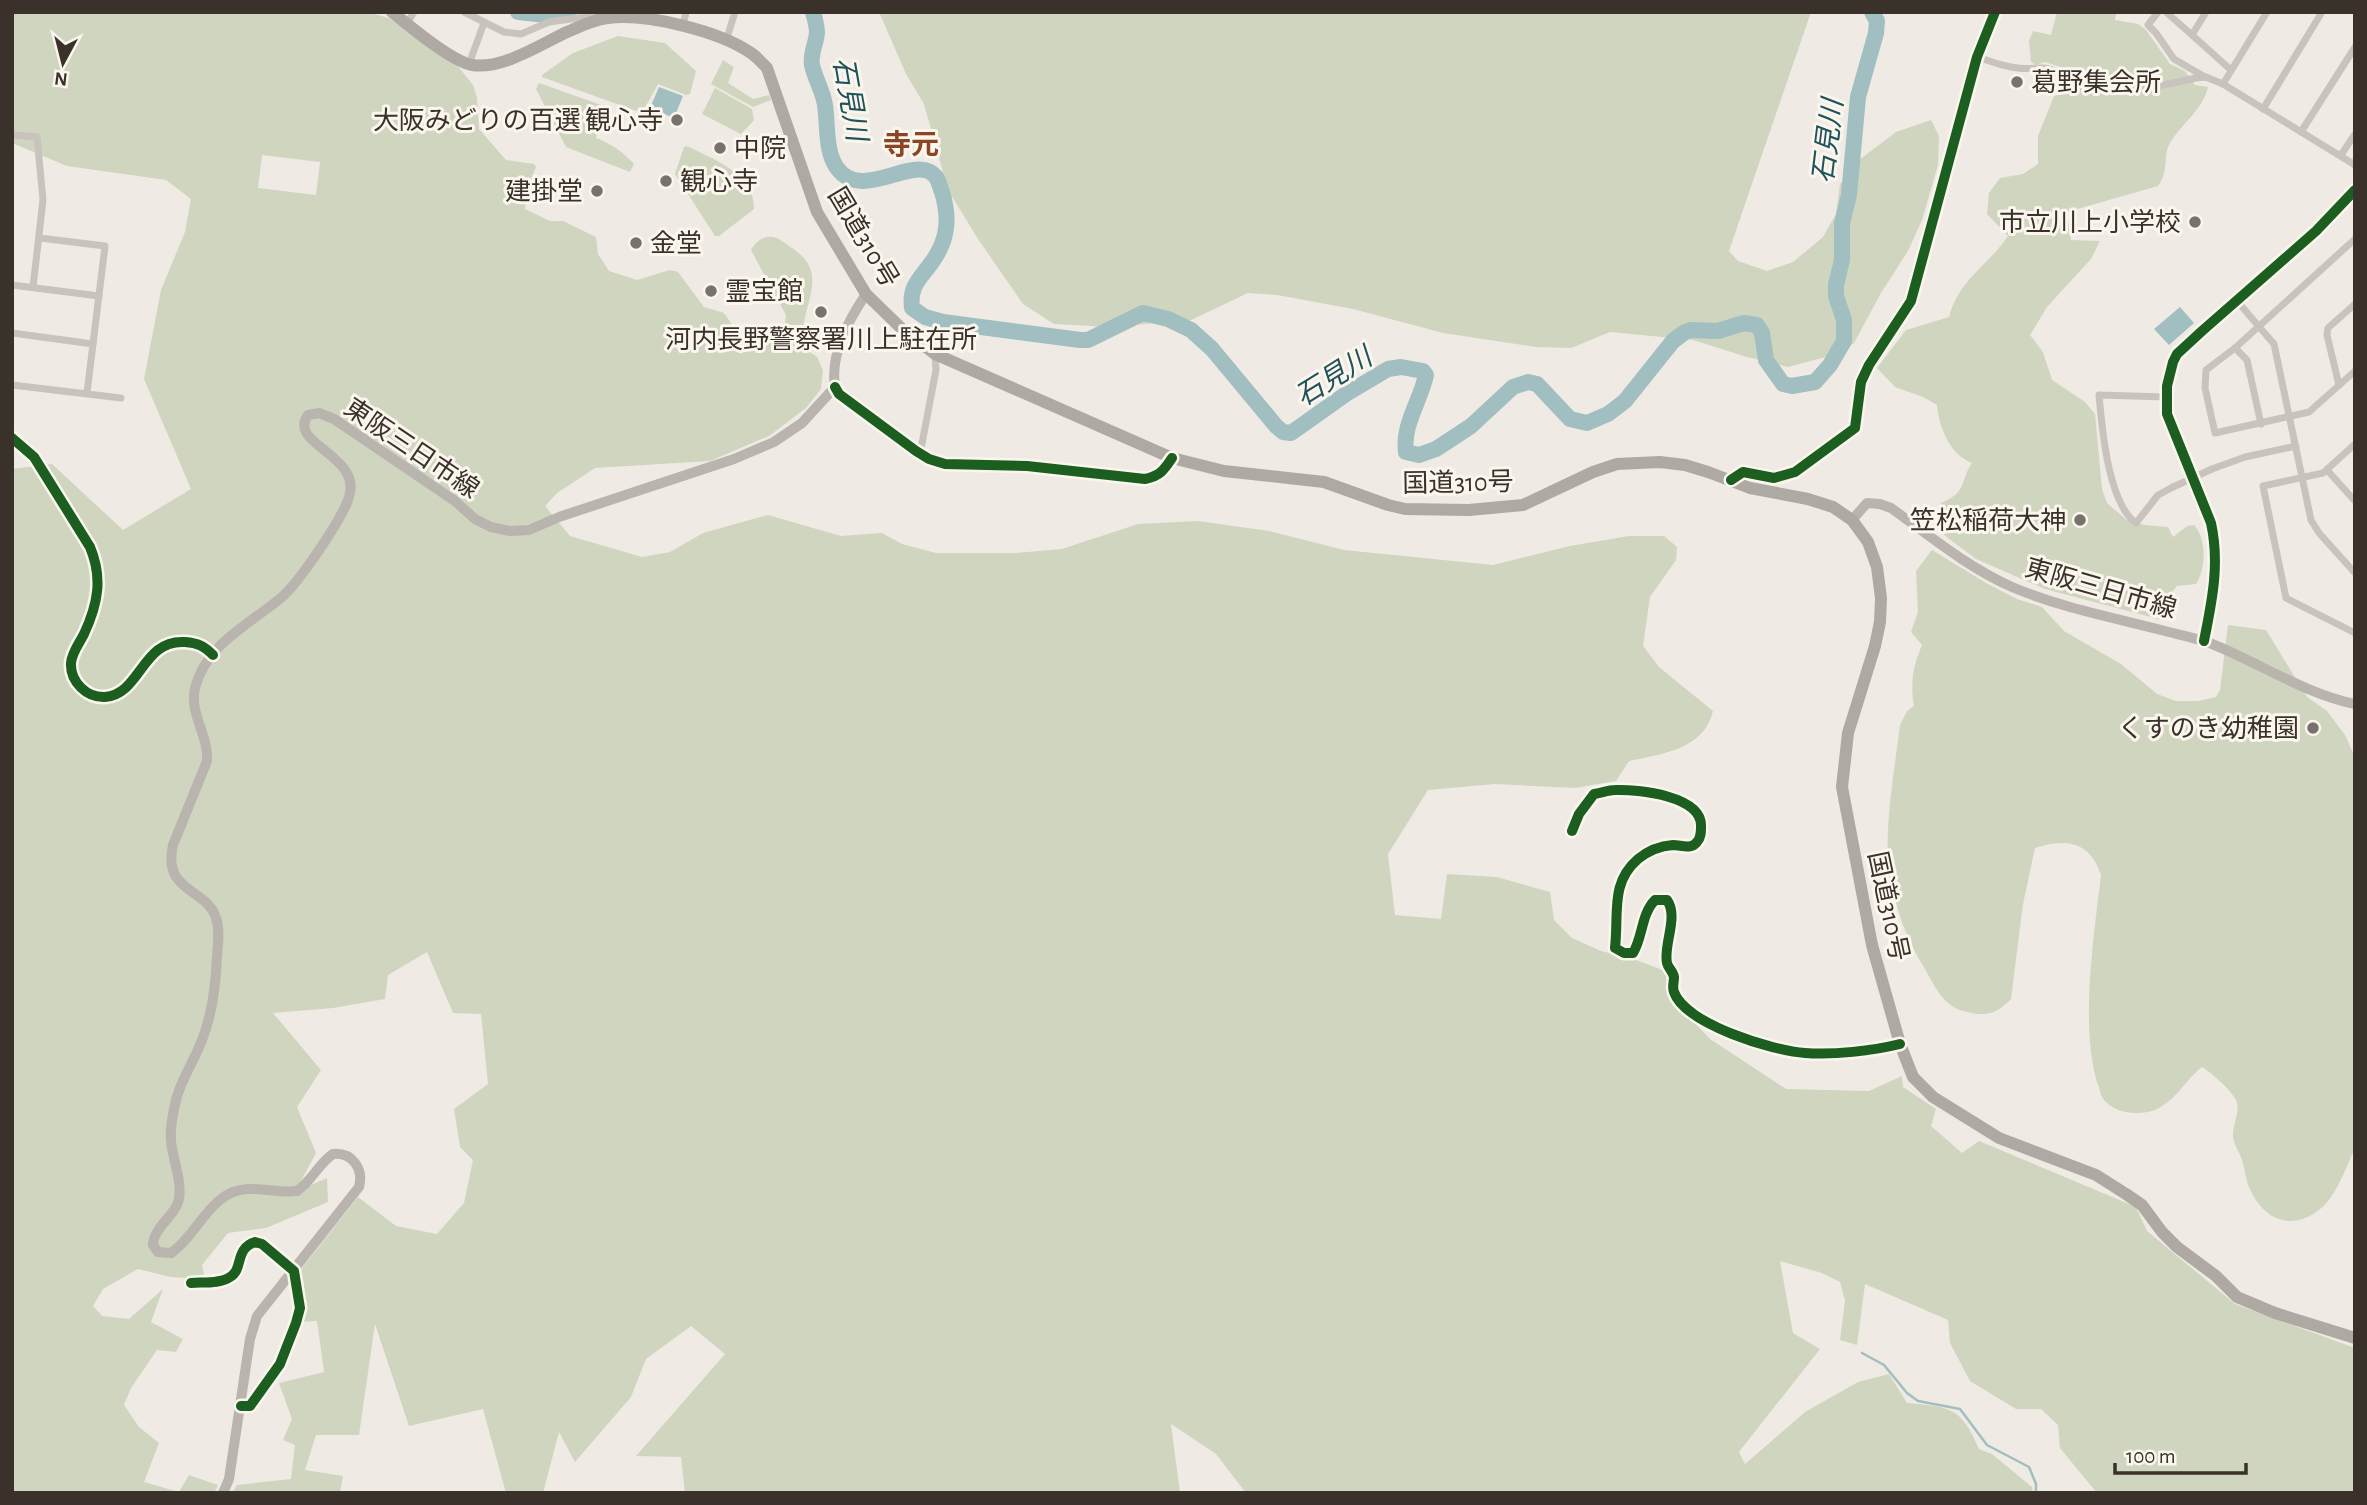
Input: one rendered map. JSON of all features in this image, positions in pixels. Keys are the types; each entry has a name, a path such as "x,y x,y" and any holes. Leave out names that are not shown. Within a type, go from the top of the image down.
{"highway":[{"path":"392,12 439,47 469,64"},
{"name":"国道310号","path":"469,64 490,64 518,56 604,15 641,18 683,26 751,53 767,68 817,212 866,294 902,329 935,354 1172,458 1224,471 1324,482 1405,509 1469,510 1523,505 1593,472 1617,464 1660,462 1685,466 1750,488 1808,499 1833,507 1852,520 1868,542 1877,567 1881,598 1880,622 1848,733 1842,787 1872,945 1900,1044 1913,1077 1934,1097 1999,1138 2096,1175 2126,1194 2142,1205 2162,1232 2178,1247 2216,1276 2237,1297 2275,1313 2355,1338"}],"main road":[{"path":"835,387 833,376 837,354 853,313 866,294"},
{"name":"東阪三日市線","path":"223,1493 229,1479 250,1339 257,1316 359,1187 361,1179 357,1165 345,1155 333,1154 324,1160 297,1191 235,1191 206,1213 171,1252 158,1252 153,1245 155,1235 178,1202 179,1188 171,1137 173,1112 181,1083 202,1039 215,978 216,917 180,883 174,871 172,857 173,845 207,761 207,749 197,720 194,698 200,674 228,638 283,596 302,574 349,500 349,478 342,465 307,436 303,422 308,415 319,413 334,419 455,502 475,519 491,527 510,531 529,530 559,517 734,459 774,442 802,423 835,387"},
{"name":"東阪三日市線","path":"1852,520 1867,503 1891,508 1978,571 2014,587 2070,607 2204,641 2336,700 2355,704"}],"street":[{"path":"407,24 414,12"},
{"path":"464,12 504,32 521,34 549,22 604,15"},
{"path":"683,26 686,12"},
{"path":"726,41 735,12"},
{"path":"1731,480 1743,472 1774,478 1795,472 1855,428 1861,382 1869,365 1911,301 1977,57 1995,12"},
{"path":"2158,12 2148,25 2174,59 2224,84 2355,165"},
{"path":"2166,12 2231,70"},
{"path":"2192,35 2206,12"},
{"path":"2224,84 2267,12"},
{"path":"2263,109 2322,12"},
{"path":"469,64 484,23"},
{"path":"2301,132 2355,47"},
{"path":"1977,57 2008,67 2044,67 2090,92 2106,89 2124,80 2130,81 2140,90 2206,77"},
{"path":"2341,155 2355,134"},
{"path":"12,135 37,137 43,200 33,287"},
{"path":"2204,641 2214,585 2214,540 2211,523 2168,414 2166,397 2170,370 2178,354 2316,231 2355,190"},
{"path":"40,238 105,246 87,393"},
{"path":"2355,239 2235,348 2206,370 2205,388 2215,433 2309,412 2355,371"},
{"path":"12,285 99,296"},
{"path":"2237,301 2274,344 2311,520 2319,533 2355,573"},
{"path":"2339,385 2327,335 2328,328 2355,304"},
{"path":"12,333 93,344"},
{"path":"2235,348 2247,360 2261,424"},
{"path":"920,454 936,370 935,354"},
{"path":"12,385 121,398"},
{"path":"835,387 839,394 920,454 945,464 1004,465 1145,479 1157,477 1172,458"},
{"path":"2166,397 2099,395 2108,465 2124,513 2136,523 2158,495 2173,487 2245,457 2296,446"},
{"path":"12,438 34,457 90,547 96,562 98,577 95,601 71,663 73,676 80,687 97,696 115,695 125,688 154,652 175,642 197,643 213,655"},
{"path":"2355,444 2327,470 2304,478 2263,486 2286,598 2355,633"},
{"path":"2327,470 2355,501"},
{"path":"1572,831 1579,814 1594,794 1615,790 1662,793 1698,813 1702,820 1697,844 1647,851 1627,869 1619,881 1615,948 1624,953 1633,953 1650,905 1655,900 1667,900 1671,905 1671,917 1666,962 1674,975 1672,989 1678,1001 1697,1018 1756,1042 1805,1053 1900,1044"},
{"path":"191,1283 229,1279 235,1273 242,1251 254,1242 262,1244 294,1271 300,1308 280,1364 250,1406 241,1406"}],"green space":[{"path":"12,12 374,14 389,18 457,65 473,85 477,97 479,129 506,160 534,164 536,167 524,195 525,209 550,221 563,221 596,237 598,254 609,271 637,280 670,270 678,272 704,307 724,313 744,342 748,343 785,323 786,315 751,250 757,242 766,237 782,241 804,259 811,270 811,294 804,320 804,348 817,357 823,370 821,389 806,408 769,436 710,461 595,468 557,493 545,506 570,536 642,557 670,552 703,533 768,515 841,536 882,533 902,544 936,553 1016,553 1062,549 1138,524 1198,521 1269,531 1344,550 1493,565 1570,546 1629,536 1664,536 1677,547 1676,560 1650,597 1643,646 1659,667 1713,711 1701,734 1680,748 1629,761 1616,781 1575,788 1495,784 1428,790 1388,854 1395,915 1441,919 1447,874 1497,877 1550,892 1554,920 1572,938 1601,951 1631,958 1665,971 1672,999 1710,1039 1786,1089 1869,1091 1902,1076 1903,1087 1936,1109 1931,1126 1962,1153 1979,1141 2136,1207 2147,1231 2235,1304 2355,1348 2355,1493 2097,1493 2060,1448 2058,1425 2041,1409 2016,1409 1970,1381 1950,1343 1948,1320 1865,1284 1857,1345 1840,1340 1845,1301 1840,1282 1822,1273 1780,1261 1793,1333 1820,1349 1739,1452 1745,1464 1805,1412 1858,1382 1889,1374 1907,1403 1952,1411 1966,1424 1979,1449 1992,1454 2032,1487 2033,1493 1246,1493 1216,1454 1171,1424 1180,1493 685,1493 681,1457 636,1456 725,1354 691,1326 646,1359 631,1397 575,1462 559,1432 543,1493 506,1493 483,1409 409,1426 375,1324 359,1435 316,1435 305,1470 343,1476 340,1493 232,1493 237,1485 291,1479 295,1445 283,1440 292,1419 279,1383 324,1372 317,1321 300,1322 305,1305 299,1272 358,1197 396,1226 437,1234 464,1203 473,1160 460,1147 454,1109 488,1084 481,1014 453,1013 427,952 388,975 385,999 333,1008 273,1013 321,1070 297,1107 316,1153 295,1192 327,1178 328,1202 266,1228 228,1233 202,1265 205,1279 170,1277 138,1269 103,1289 93,1306 102,1316 129,1319 163,1289 151,1322 183,1339 176,1352 157,1350 131,1388 124,1405 139,1427 159,1443 144,1482 179,1492 189,1475 218,1485 214,1493 12,1493 12,469 52,464 123,530 191,489 144,379 161,290 185,232 191,199 166,180 67,166 12,143","holes":["262,155 320,162 316,195 258,188"]},
{"path":"879,12 1811,12 1729,251 1738,261 1767,271 1793,262 1823,237 1836,214 1840,184 1859,160 1896,132 1931,120 1939,136 1938,165 1922,220 1908,251 1854,343 1833,355 1788,367 1693,340 1610,332 1571,348 1536,347 1443,333 1353,309 1277,295 1248,293 1191,320 1110,327 1054,324 1023,304 948,190 924,104 906,74"},
{"path":"2057,12 2116,12 2115,20 2138,24 2146,30 2170,64 2185,71 2195,85 2208,87 2202,103 2170,143 2164,174 2158,186 2067,212 2071,240 2100,241 2091,259 2047,307 2030,335 2043,352 2052,380 2085,402 2095,414 2102,489 2107,503 2127,520 2168,527 2173,537 2187,526 2194,525 2198,531 2204,554 2199,578 2196,584 2177,586 2167,598 2166,614 2162,620 2045,589 1976,559 1944,535 1947,531 1942,521 1941,503 1959,491 1972,463 1958,454 1947,439 1937,405 1895,387 1877,368 1906,330 1949,317 1959,293 2008,236 1987,214 1989,193 2000,178 2023,174 2038,164 2038,136 2054,96 2071,91 2066,69 2045,62 2036,65 2031,62 2029,41 2033,31 2051,35"},
{"path":"618,36 665,43 696,71 690,94 686,95 658,84 642,113 542,77 573,53"},
{"path":"723,60 734,67 728,83 753,99 769,95 771,100 753,107 711,84"},
{"path":"539,83 604,106 596,138 621,152 634,164 630,172 566,147 536,89"},
{"path":"715,88 752,109 754,120 741,134 702,114"},
{"path":"687,146 731,169 748,186 752,197 754,209 719,236 715,236 675,174 684,147"},
{"path":"1932,550 1986,583 2017,599 2042,607 2064,631 2121,664 2157,694 2176,701 2198,701 2216,697 2220,690 2228,625 2266,630 2307,697 2327,711 2345,735 2355,757 2354,1150 2340,1183 2330,1198 2309,1217 2288,1221 2270,1215 2262,1208 2249,1186 2234,1140 2238,1109 2236,1100 2221,1082 2202,1067 2175,1096 2155,1110 2126,1112 2112,1107 2102,1097 2092,1059 2089,1034 2092,952 2101,875 2090,855 2083,849 2067,843 2035,848 2023,904 2011,999 1995,1011 1970,1013 1950,1004 1932,982 1903,924 1890,880 1888,838 1900,725 1907,711 1914,706 1913,675 1922,645 1911,632 1918,612 1916,571"}],"water":[{"path":"659,87 683,96 674,118 650,108"},
{"path":"2180,307 2194,323 2169,345 2154,329"}],"waterway":[{"name":"石見川","path":"518,12 555,16 569,12"},
{"name":"石見川","path":"813,12 817,33 812,65 824,100 829,146 837,168 848,178 861,181 916,170 927,171 936,177 942,192 947,220 944,237 937,254 914,288 912,308 925,317 943,322 1080,340 1088,340 1143,313 1168,319 1191,330 1212,349 1276,426 1283,432 1291,433 1346,394 1388,369 1401,367 1423,371 1426,375 1424,384 1409,422 1406,442 1406,452 1419,455 1436,449 1471,426 1513,387 1528,382 1537,384 1570,419 1587,423 1608,414 1625,401 1673,341 1691,330 1718,331 1744,323 1757,325 1762,333 1766,360 1783,384 1792,386 1815,382 1830,365 1844,341 1844,320 1836,296 1836,285 1842,260 1842,223 1849,195 1858,97 1876,33 1877,21 1872,12"},
{"path":"1862,1353 1884,1365 1907,1393 1918,1401 1960,1409 1987,1445 2029,1467 2036,1484 2036,1493"}],"cycle path":[{"path":"1731,480 1743,472 1774,478 1795,472 1855,428 1861,382 1869,365 1911,301 1977,57 1995,12"},
{"path":"2204,641 2214,582 2214,538 2211,523 2167,414 2167,386 2173,362 2177,354 2316,231 2355,190"},
{"path":"835,387 839,394 916,451 945,464 1027,466 1145,479 1161,472 1172,458"},
{"path":"12,438 34,457 90,547 94,558 98,580 95,601 89,623 71,663 73,676 81,688 98,697 117,694 127,687 150,657 171,643 194,643 213,655"},
{"path":"1572,831 1579,814 1594,794 1613,790 1667,796 1681,801 1699,816 1700,835 1695,844 1654,849 1629,868 1619,888 1615,948 1624,953 1633,953 1650,906 1655,900 1667,900 1672,914 1666,956 1674,977 1673,990 1681,1004 1695,1015 1752,1041 1805,1053 1840,1053 1900,1044"},
{"path":"191,1283 216,1282 230,1277 237,1269 244,1249 255,1242 262,1244 294,1271 300,1308 280,1364 250,1406 241,1406"}],"place":[{"name":"葛野集会所","path":"2017,82"},
{"name":"大阪みどりの百選 観心寺","path":"677,120"},
{"name":"中院","path":"720,148"},
{"name":"観心寺","path":"666,181"},
{"name":"建掛堂","path":"597,191"},
{"name":"市立川上小学校","path":"2195,222"},
{"name":"金堂","path":"636,243"},
{"name":"霊宝館","path":"711,291"},
{"name":"河内長野警察署川上駐在所","path":"821,312"},
{"name":"笠松稲荷大神","path":"2080,520"},
{"name":"くすのき幼稚園","path":"2313,728"}],"district":[{"name":"寺元","path":"911,144"}]}
